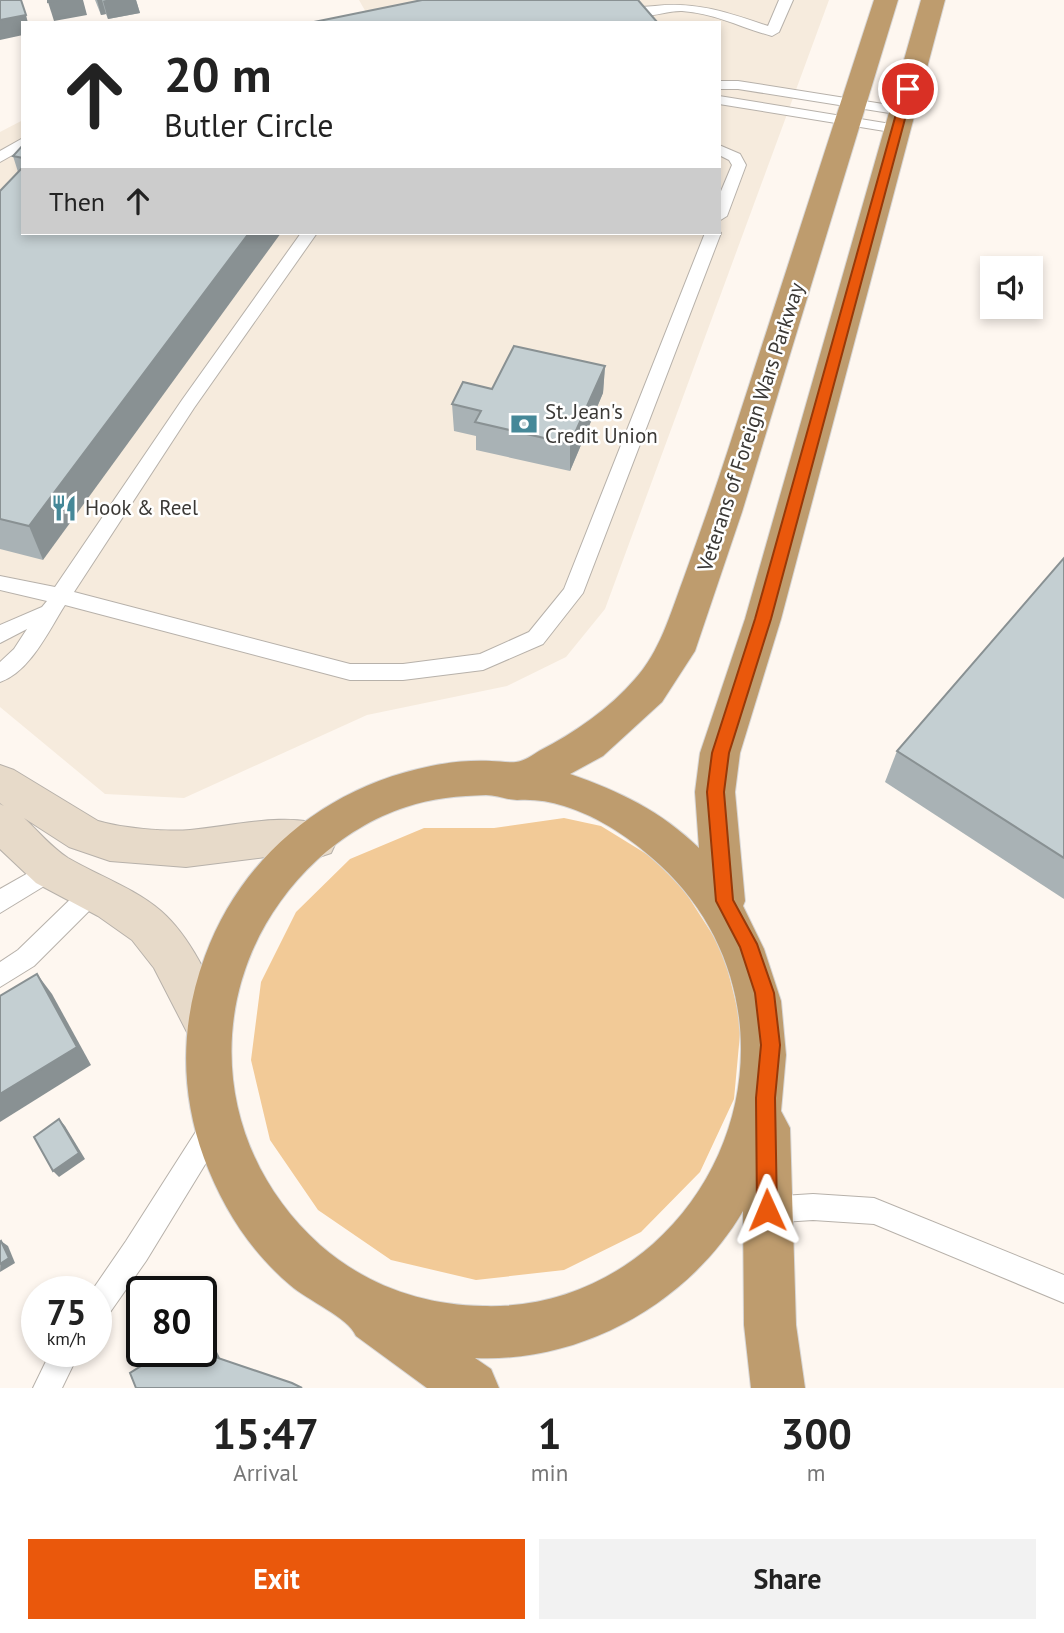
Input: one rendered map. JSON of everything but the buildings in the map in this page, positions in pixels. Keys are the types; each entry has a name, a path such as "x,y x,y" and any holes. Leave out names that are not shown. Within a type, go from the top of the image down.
{"highway":[{"name":"Veterans of Foreign Wars Parkway","path":"516,783 589,744 648,691 676,651 717,537 886,0"},
{"path":"724,901 715,792 720,753 763,619 933,0"},
{"path":"472,1388 406,1339 317,1280 262,1229 224,1167 211,1131 202,1076 205,1021 226,950 265,889 316,840 379,805 446,786 516,783 564,791 611,807 654,831 692,863 724,901 748,944 764,993 770,1045 766,1098 767,1210 770,1325 778,1388"},
{"path":"317,1280 391,1315 474,1329 557,1319 634,1286 697,1234 742,1169 766,1098"}],"main road":[{"path":"0,782 84,834 110,843 186,849 266,839 316,840"},
{"path":"0,822 51,870 113,902 147,926 170,954 205,1021"}],"lane":[{"path":"626,0 641,17 681,7 700,10 772,32 786,0"},
{"path":"721,85 738,85 851,112 899,120"},
{"path":"721,100 851,112"},
{"path":"0,158 21,143"},
{"path":"721,150 736,157 739,165 721,211"},
{"path":"0,674 21,655 188,404 308,235"},
{"path":"0,583 61,596 350,672 403,672 483,662 536,638 573,593 712,235"},
{"path":"0,635 16,625 47,613"},
{"path":"0,902 51,870"},
{"path":"0,976 26,958 92,893"},
{"path":"112,1285 211,1131"},
{"path":"767,1210 813,1207 874,1211 1064,1289"},
{"path":"47,1388 58,1367"}],"shaded area":[{"path":"359,0 829,0 605,609 566,657 507,686 367,715 184,798 105,794 0,707 0,132 21,121 21,235 721,235 721,21 335,21 367,14"},
{"path":"564,818 601,826 653,858 684,890 723,951 741,1023 734,1099 700,1172 641,1232 564,1270 476,1280 391,1260 318,1210 270,1140 251,1060 261,982 296,912 350,859 424,828 494,828"}],"place":[{"name":"St. Jean's Credit Union","path":"524,424"},
{"name":"Hook & Reel","path":"64,508"}],"route":[{"path":"767,1210 766,1098 770,1045 764,993 748,944 724,901 715,792 720,753 763,619 908,89"}]}
